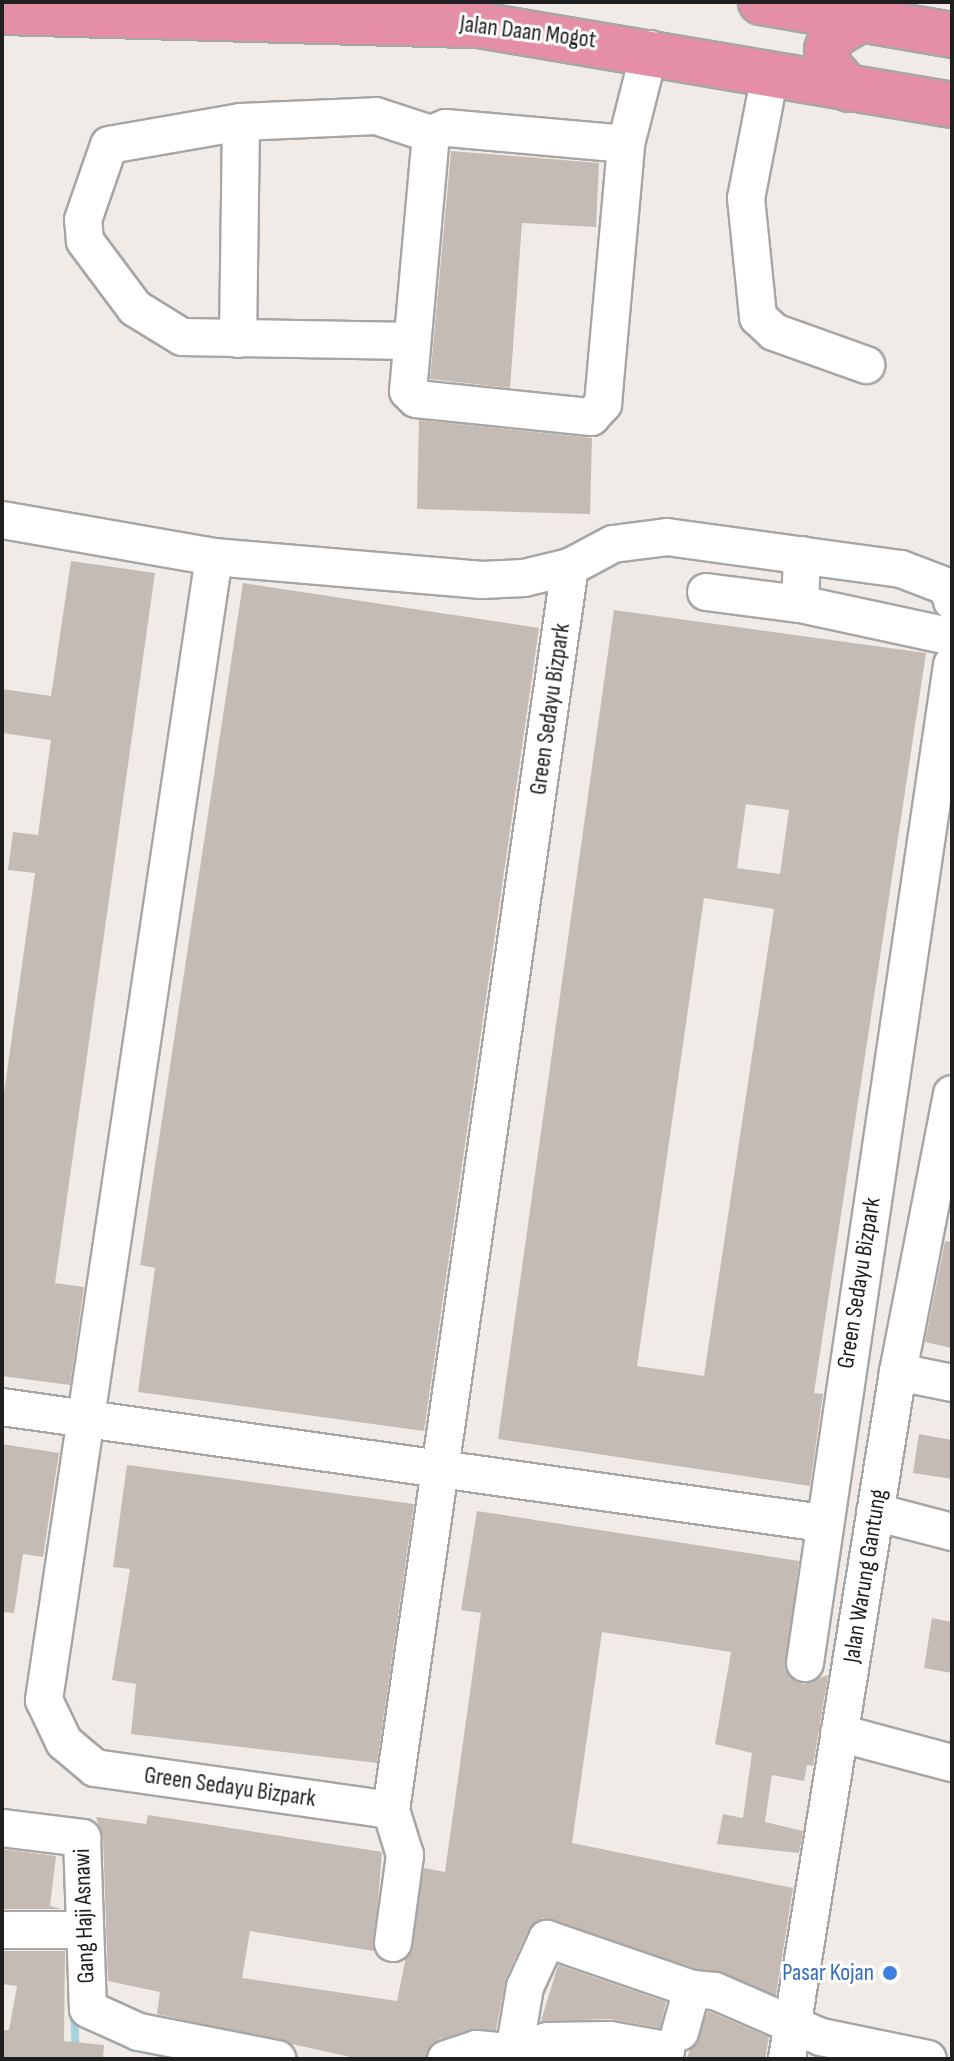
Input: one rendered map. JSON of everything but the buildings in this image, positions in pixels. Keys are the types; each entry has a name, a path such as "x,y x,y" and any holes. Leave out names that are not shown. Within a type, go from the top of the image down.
{"highway":[{"path":"711,63 740,50 747,35 746,18 732,2"},
{"path":"761,2 952,35"},
{"name":"Jalan Daan Mogot","path":"2,12 417,21 650,49 770,75 952,105"},
{"path":"849,89 828,66 827,50 832,36 860,20"}],"street":[{"path":"431,134 408,391 416,399 591,417 603,404 626,144 650,49"},
{"path":"770,75 746,198 758,317 774,332 866,365"},
{"path":"412,341 182,337 135,308 85,241 83,220 109,145 241,122 376,116 431,134 446,128 626,144"},
{"path":"238,339 241,122"},
{"path":"2,520 214,557 482,580 570,567 613,544 667,537 901,569 951,592"},
{"path":"800,604 802,555"},
{"name":"Green Sedayu Bizpark","path":"214,557 82,1419 44,1700 64,1742 95,1768 391,1810 444,1470 570,567"},
{"path":"706,592 800,604 952,637"},
{"name":"Green Sedayu Bizpark","path":"805,1663 822,1523 952,665"},
{"name":"Jalan Warung Gantung","path":"787,2059 797,2022 839,1733 898,1372 951,1103"},
{"path":"898,1372 952,1383"},
{"path":"2,1407 822,1523"},
{"path":"875,1512 952,1532"},
{"path":"839,1733 952,1763"},
{"path":"391,1810 405,1855 393,1943"},
{"name":"Gang Haji Asnawi","path":"2,1828 71,1835 77,1930 88,2009 137,2045 277,2059"},
{"path":"2,1930 77,1930"},
{"path":"514,2052 525,1987 547,1939 692,1989 715,1991 797,2022 821,2037 928,2059"},
{"path":"446,2059 476,2049 514,2052 547,2041 610,2040 666,2050 672,2045 692,1989"}],"waterway":[{"path":"74,2010 76,2059"}],"place":[{"name":"Pasar Kojan","path":"890,1973"}]}
